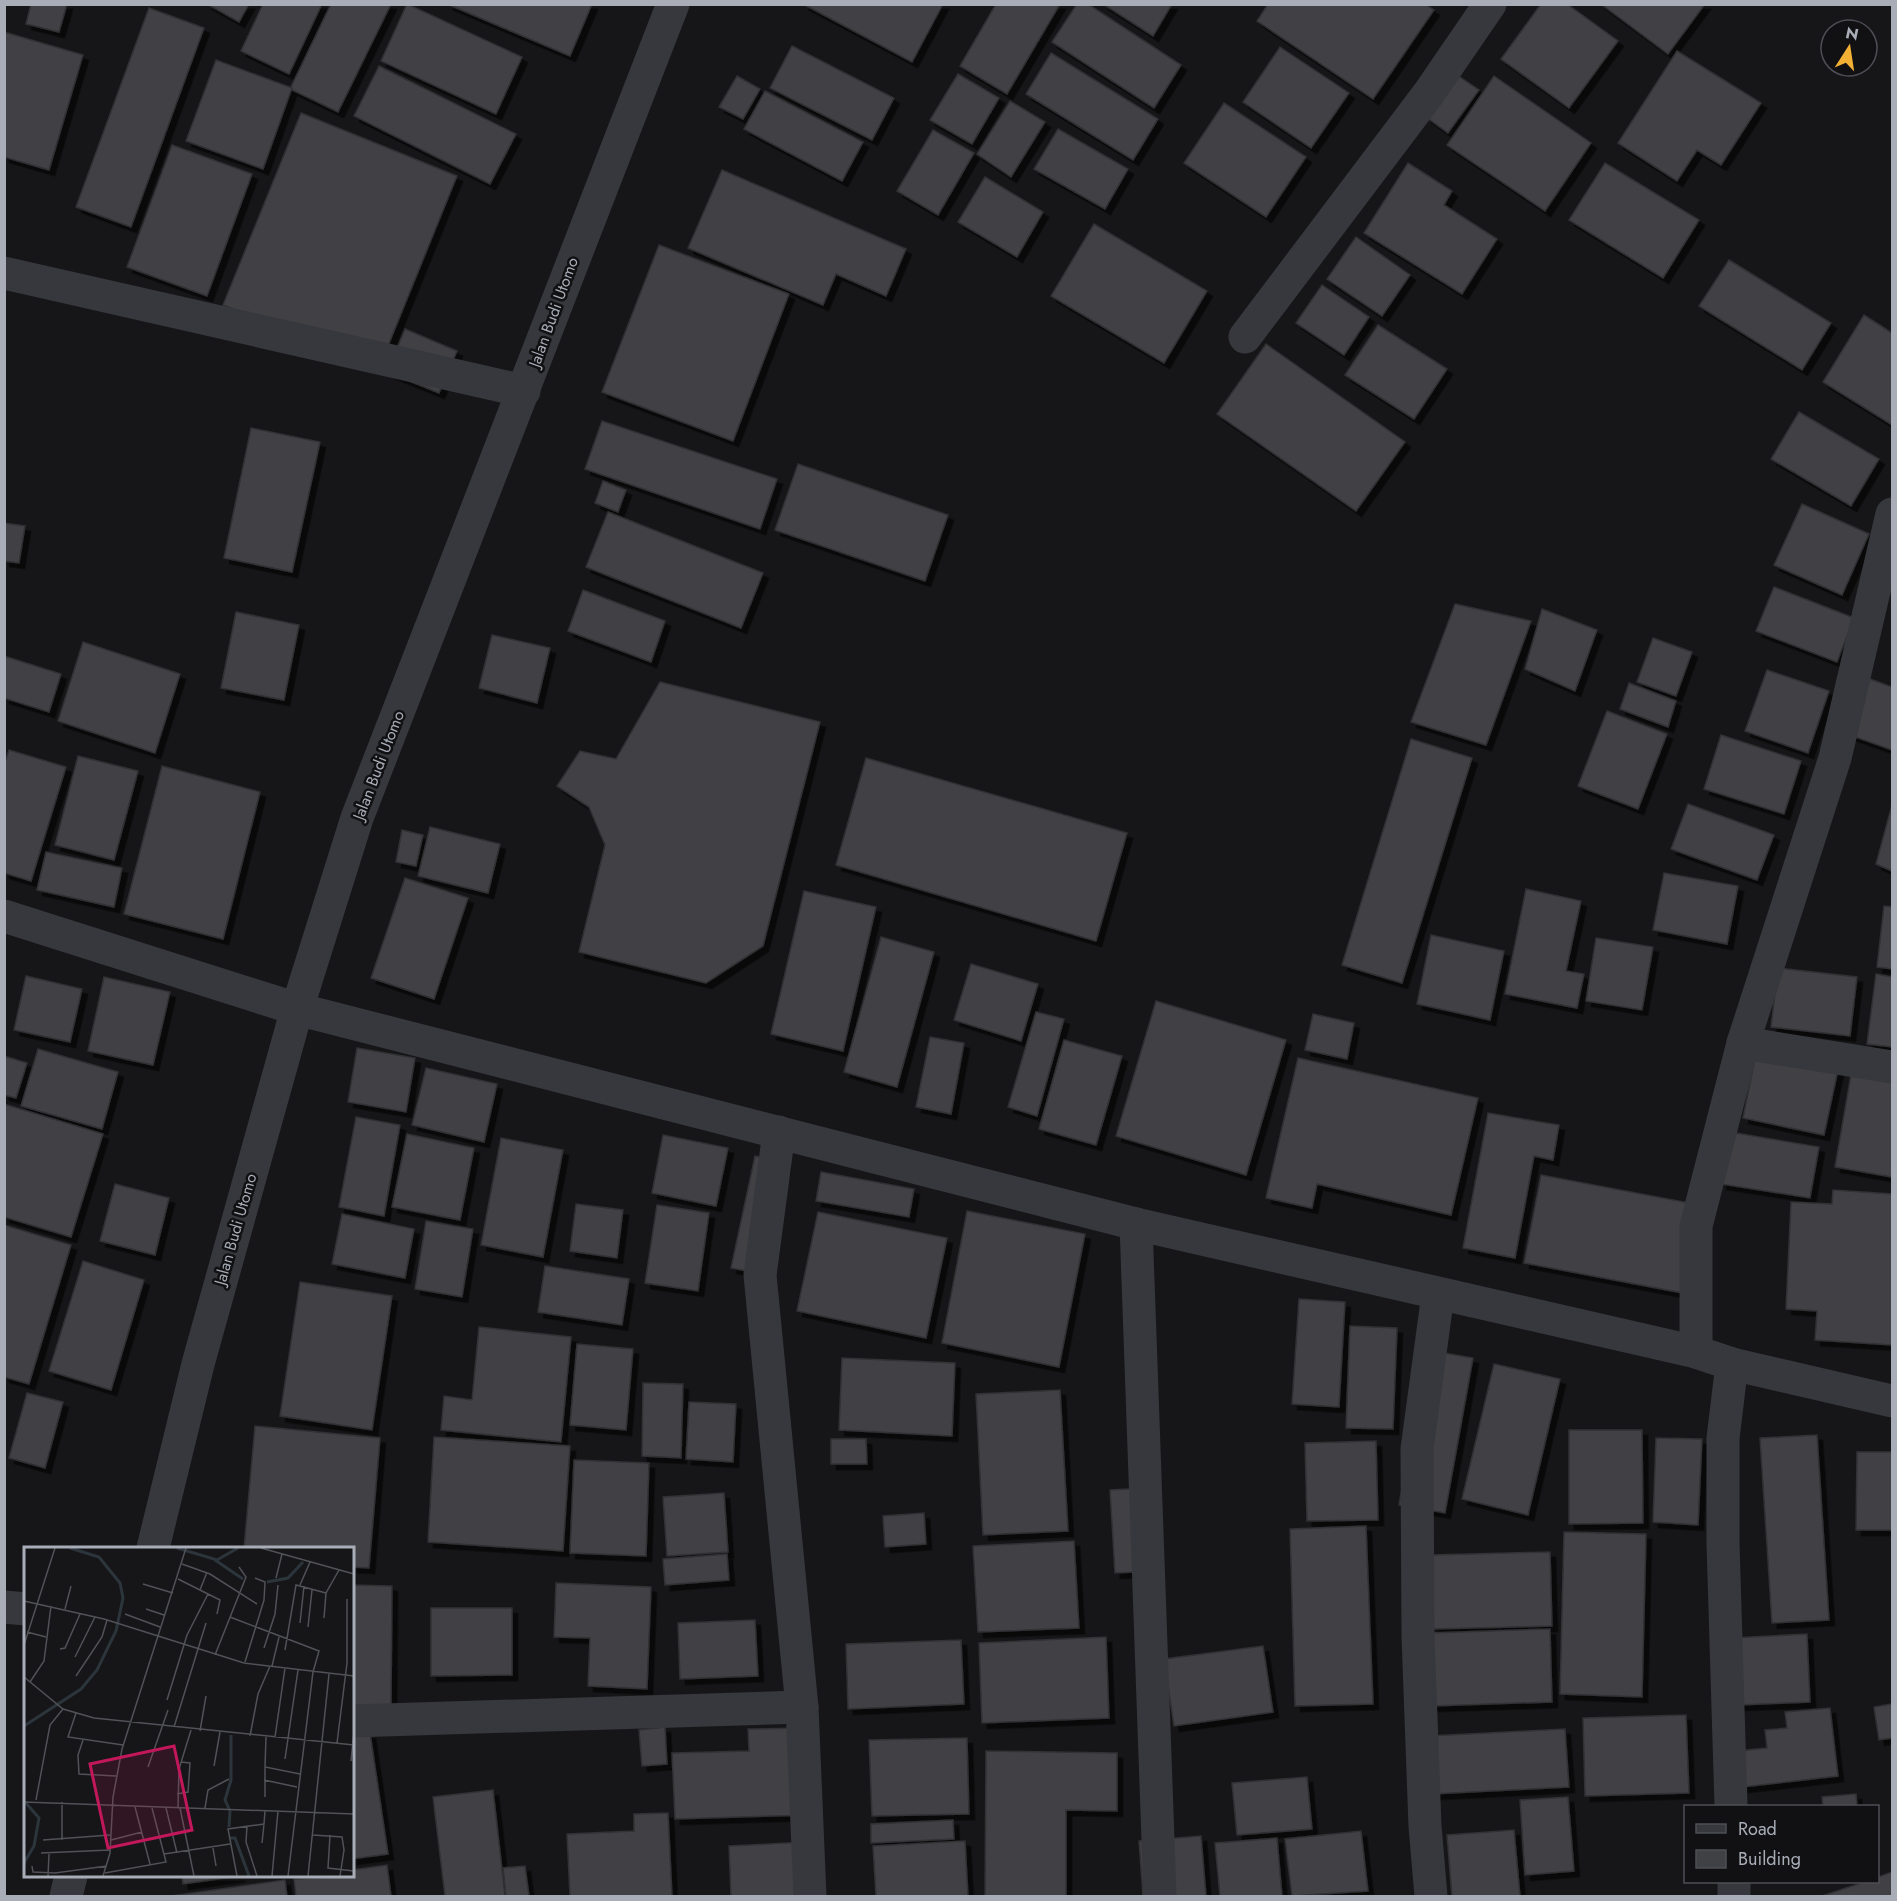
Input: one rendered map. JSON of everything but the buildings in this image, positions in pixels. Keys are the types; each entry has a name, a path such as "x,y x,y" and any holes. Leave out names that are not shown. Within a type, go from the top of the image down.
{"street":[{"name":"Jalan Budi Utomo","path":"153,1547 198,1364 297,1009 357,818 674,4"},
{"path":"1245,337 1422,102 1490,4"},
{"path":"4,273 524,391"},
{"path":"1696,1352 1696,1226 1743,1043 1835,758 1893,514"},
{"path":"4,916 297,1009 1136,1224 1696,1352 1731,1364 1893,1401"},
{"path":"1743,1043 1893,1067"},
{"path":"779,1132 760,1275 802,1707 810,1896"},
{"path":"1136,1224 1160,1896"},
{"path":"1431,1896 1425,1826 1418,1636 1417,1449 1438,1294"},
{"path":"1731,1364 1723,1438 1723,1543 1731,1805"},
{"path":"4,1606 24,1609"},
{"path":"354,1721 802,1707"},
{"path":"66,1896 71,1877"}]}
